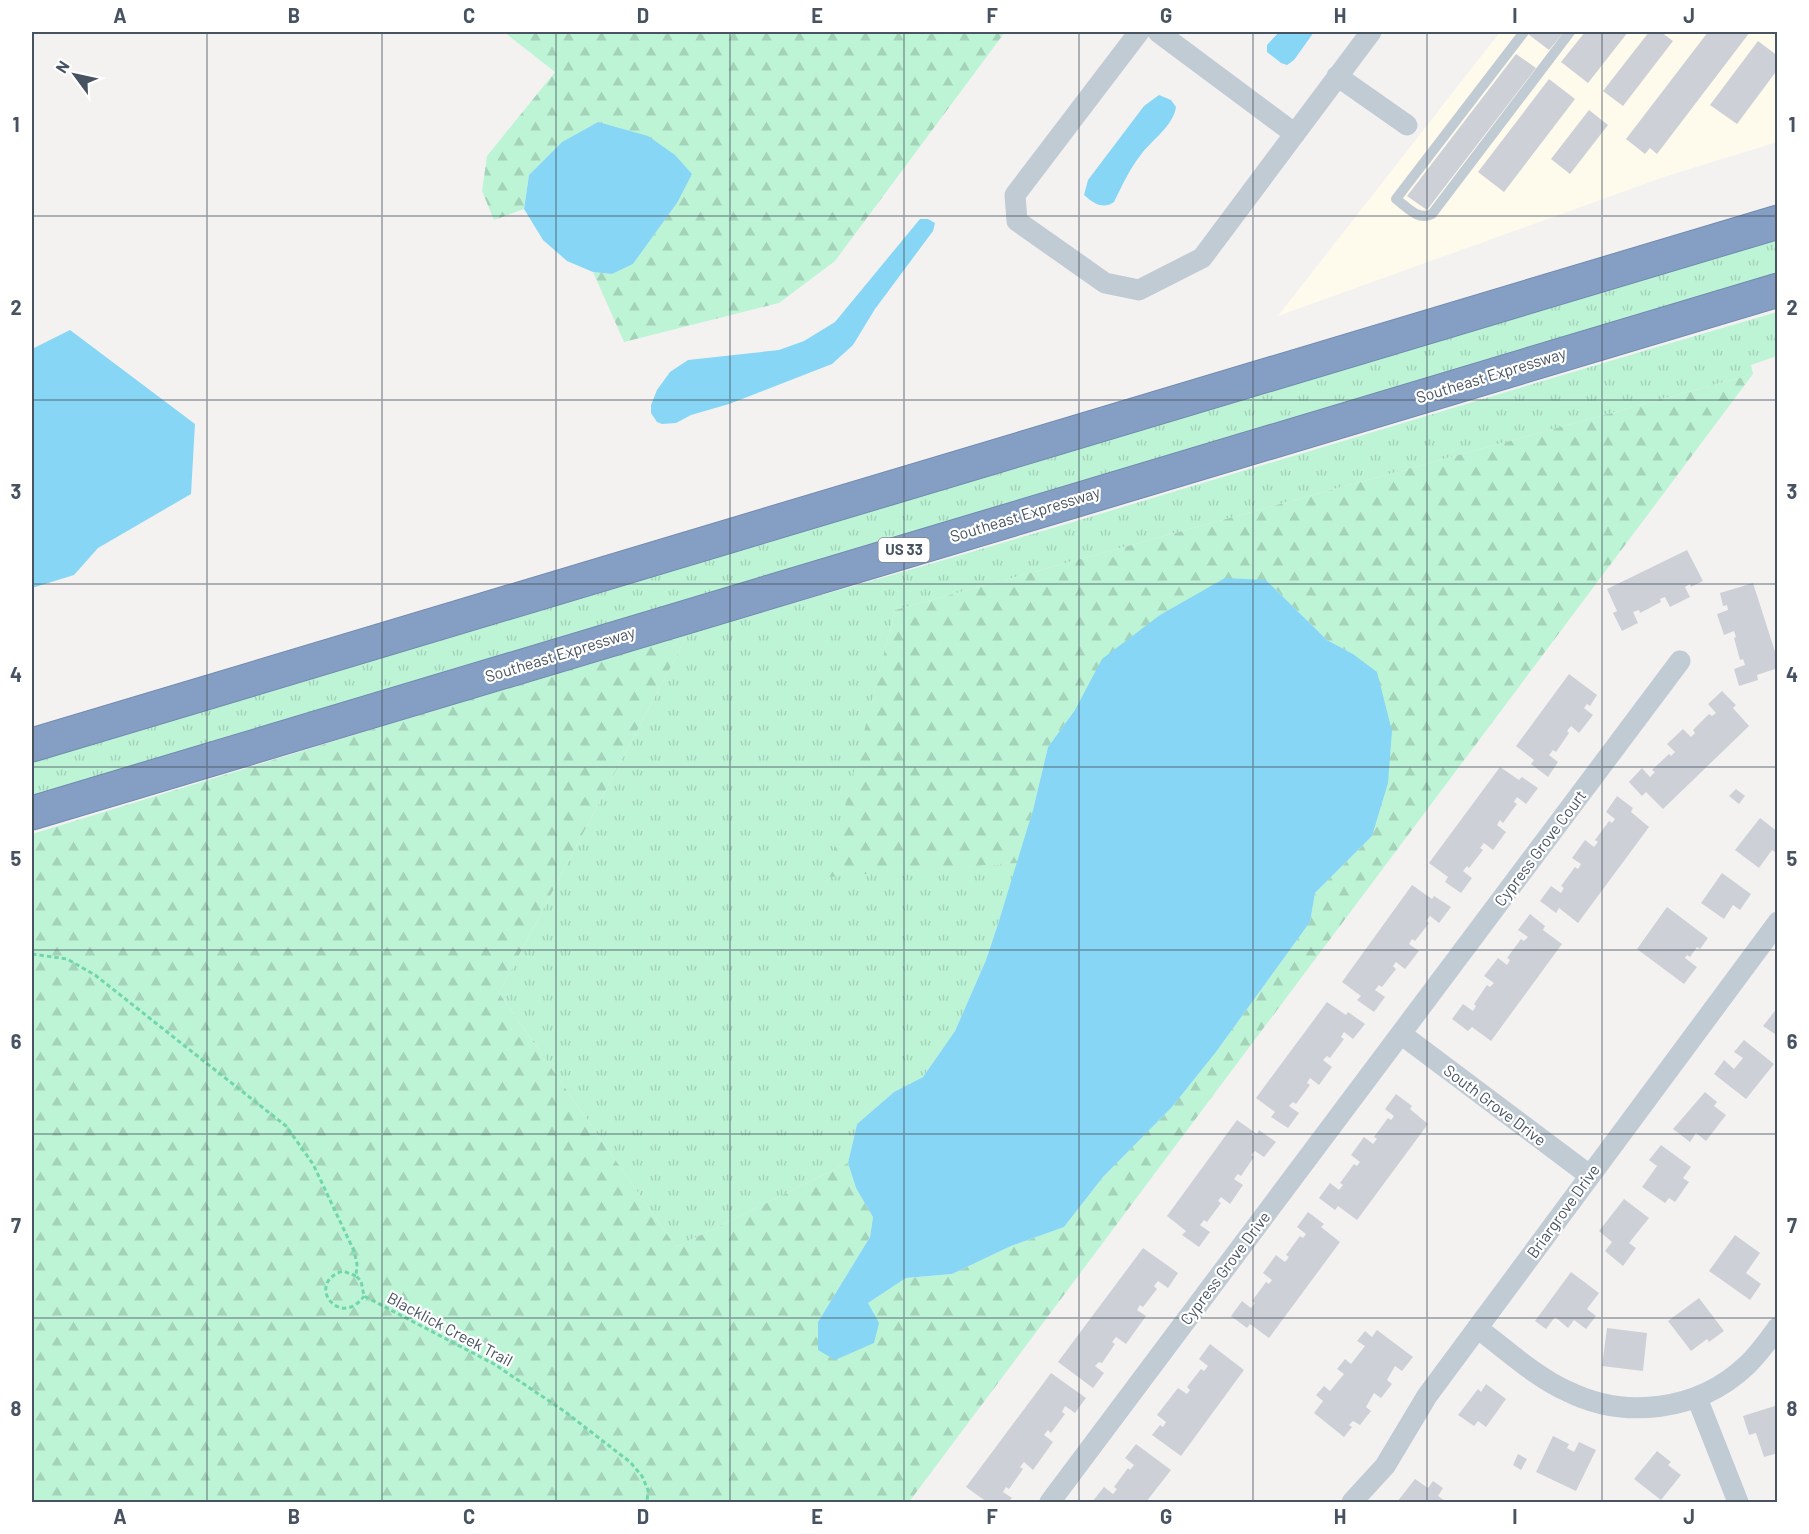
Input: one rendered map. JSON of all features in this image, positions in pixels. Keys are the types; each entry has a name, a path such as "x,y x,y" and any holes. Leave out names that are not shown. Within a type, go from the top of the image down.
{"highway":[{"path":"32,745 1778,222"},
{"name":"Southeast Expressway","path":"32,813 1778,290"}],"street":[{"path":"1139,32 1015,195 1017,221 1104,283 1139,290 1202,258 1371,32"},
{"path":"1158,32 1295,134"},
{"path":"1337,76 1407,125"},
{"name":"Cypress Grove Court","path":"1401,1035 1680,661"},
{"name":"Briargrove Drive","path":"1352,1503 1385,1466 1427,1396 1778,922"},
{"name":"South Grove Drive","path":"1401,1035 1589,1175"},
{"name":"Cypress Grove Drive","path":"1050,1503 1401,1035"},
{"path":"1477,1328 1545,1379 1585,1400 1606,1406 1633,1408 1668,1406 1697,1398 1718,1387 1747,1366 1778,1327"},
{"path":"1697,1398 1738,1503"}],"lane":[{"path":"1524,32 1396,199 1419,216 1425,217 1432,214 1570,32"}],"path":[{"name":"Blacklick Creek Trail","path":"32,954 68,959 96,975 286,1126 313,1164 354,1251 357,1264 356,1276 361,1281 364,1296 494,1364 564,1411 630,1462 642,1476 648,1490 647,1503"},
{"path":"356,1276 343,1271 332,1276 326,1286 327,1298 335,1306 346,1308 351,1307 364,1296"}],"shaded area":[{"path":"1500,32 1777,32 1777,142 1664,177 1278,316"}],"green space":[{"path":"504,32 1005,32 835,261 779,303 624,342 593,272 612,274 633,264 677,203 598,122 562,142 529,175 524,209 494,220 482,191 487,156 555,72"},
{"path":"1777,236 1777,276 32,799 32,760"},
{"path":"1777,312 1777,356 1751,365 1753,374 895,610 828,876 1018,863 986,960 955,1031 923,1077 894,1092 857,1124 848,1163 676,1247 499,993 689,632 962,555"},
{"path":"1753,374 909,1502 32,1502 32,834 689,632 499,993 676,1247 848,1163 856,1188 873,1217 870,1237 818,1322 868,1303 906,1278 952,1274 1011,1246 1064,1227 1103,1177 1172,1107 1216,1052 1310,922 1315,893 1372,836 1353,654 1327,640 1266,580 1075,710 1048,747 1018,863 827,877 895,610"}],"water":[{"path":"1279,32 1314,32 1294,60 1287,65 1267,52 1267,45"},
{"path":"1159,95 1171,100 1176,107 1171,121 1136,161 1114,202 1106,205 1095,203 1084,195 1088,180 1144,106"},
{"path":"598,122 648,136 675,155 692,174 677,203 633,264 612,274 593,272 567,261 543,240 524,209 529,175 562,142"},
{"path":"920,219 928,219 935,223 933,231 875,309 853,345 832,364 729,404 691,415 676,423 657,422 651,413 651,405 657,390 670,372 688,360 779,350 804,341 835,322"},
{"path":"70,330 195,424 191,494 98,548 74,575 32,588 32,349"},
{"path":"1225,578 1266,580 1327,640 1353,654 1377,672 1392,731 1388,783 1372,836 1315,893 1310,922 1216,1052 1172,1107 1103,1177 1064,1227 1011,1246 952,1274 906,1278 868,1303 879,1323 874,1343 835,1360 818,1350 818,1322 870,1237 873,1217 856,1188 848,1163 857,1124 894,1092 923,1077 955,1031 986,960 998,924 1033,810 1048,747 1075,710 1102,659 1160,615"}],"building":[{"path":"1530,32 1564,32 1549,50 1528,34"},
{"path":"1585,32 1628,32 1588,83 1561,62"},
{"path":"1649,32 1661,32 1673,41 1623,106 1603,91"},
{"path":"1708,32 1750,32 1657,154 1650,148 1645,154 1626,139"},
{"path":"1758,41 1778,56 1778,69 1737,124 1710,105"},
{"path":"1516,54 1536,68 1427,210 1407,196"},
{"path":"1549,79 1575,99 1504,192 1478,172"},
{"path":"1589,110 1608,125 1570,174 1551,159"},
{"path":"1687,550 1703,581 1691,587 1690,584 1685,587 1690,597 1670,607 1665,597 1660,599 1661,602 1640,613 1639,610 1633,612 1638,623 1622,631 1613,613 1617,611 1607,589"},
{"path":"1753,583 1778,661 1778,668 1757,675 1758,680 1739,686 1734,669 1745,665 1743,659 1740,660 1734,631 1724,635 1717,614 1728,610 1727,605 1723,606 1720,593"},
{"path":"1569,674 1597,695 1590,706 1587,704 1584,708 1593,715 1579,733 1571,726 1556,752 1553,750 1549,755 1558,762 1548,777 1531,764 1534,760 1516,746"},
{"path":"1722,691 1736,705 1733,708 1749,726 1663,809 1646,792 1642,796 1629,782 1642,768 1650,777 1655,772 1652,770 1669,754 1671,756 1675,752 1667,744 1683,729 1691,737 1695,733 1693,730 1709,714 1712,716 1716,713 1708,704"},
{"path":"1500,767 1519,780 1522,777 1538,788 1526,804 1517,797 1514,802 1517,804 1503,823 1500,820 1497,825 1506,832 1493,850 1484,843 1480,848 1483,850 1469,868 1467,866 1463,871 1472,878 1461,893 1445,882 1448,877 1429,863"},
{"path":"1736,789 1745,796 1739,804 1729,796"},
{"path":"1617,796 1633,808 1631,812 1649,827 1578,923 1559,908 1556,913 1540,901 1551,886 1561,893 1564,888 1561,886 1575,867 1578,869 1581,864 1572,858 1585,840 1594,847 1598,842 1595,840 1609,821 1612,823 1615,819 1606,812"},
{"path":"1760,818 1778,832 1778,854 1772,850 1759,868 1735,850"},
{"path":"1722,873 1751,894 1740,910 1733,905 1724,919 1701,903"},
{"path":"1412,885 1432,899 1434,896 1451,907 1439,923 1430,916 1426,921 1429,923 1415,941 1412,939 1409,944 1419,951 1405,969 1396,962 1393,966 1396,969 1382,987 1379,985 1375,990 1385,997 1374,1012 1357,1000 1361,996 1342,982"},
{"path":"1667,907 1708,938 1700,949 1697,947 1690,957 1687,955 1685,958 1697,967 1684,984 1637,949"},
{"path":"1530,914 1545,926 1543,930 1562,944 1491,1041 1472,1027 1468,1031 1452,1019 1463,1004 1473,1011 1476,1006 1474,1004 1487,985 1490,987 1494,983 1484,976 1498,958 1507,965 1510,960 1507,958 1521,939 1524,941 1528,937 1518,930"},
{"path":"1327,1002 1346,1015 1348,1012 1365,1024 1353,1039 1344,1032 1341,1037 1344,1039 1330,1058 1327,1056 1323,1060 1332,1067 1319,1085 1310,1078 1307,1083 1310,1085 1296,1104 1293,1102 1289,1106 1299,1113 1288,1128 1271,1117 1275,1112 1256,1098"},
{"path":"1778,1007 1778,1036 1763,1026"},
{"path":"1744,1040 1774,1064 1746,1099 1714,1074 1724,1060 1734,1069 1743,1058 1734,1052"},
{"path":"1705,1092 1717,1102 1714,1106 1726,1115 1706,1141 1696,1133 1690,1142 1673,1129"},
{"path":"1396,1094 1412,1106 1410,1109 1428,1124 1357,1220 1338,1206 1335,1210 1319,1198 1330,1183 1339,1190 1343,1185 1340,1183 1354,1164 1357,1166 1360,1162 1351,1155 1364,1137 1373,1144 1377,1139 1374,1137 1388,1118 1391,1120 1394,1116 1385,1109"},
{"path":"1237,1120 1257,1134 1259,1130 1276,1142 1264,1157 1255,1151 1251,1155 1254,1157 1241,1176 1238,1174 1234,1179 1243,1185 1230,1204 1221,1197 1218,1201 1221,1203 1207,1222 1204,1220 1200,1225 1210,1232 1199,1247 1182,1235 1186,1231 1167,1216"},
{"path":"1661,1145 1691,1167 1683,1178 1689,1182 1675,1202 1669,1198 1665,1203 1642,1187 1657,1166 1649,1160"},
{"path":"1624,1199 1649,1218 1629,1243 1636,1248 1623,1266 1605,1251 1612,1242 1599,1231"},
{"path":"1308,1212 1324,1224 1321,1227 1340,1242 1269,1338 1250,1324 1247,1328 1231,1316 1242,1301 1251,1308 1255,1303 1252,1301 1266,1282 1269,1284 1272,1280 1263,1273 1276,1255 1285,1262 1289,1257 1286,1255 1300,1236 1303,1238 1306,1234 1297,1227"},
{"path":"1735,1235 1760,1253 1746,1273 1761,1284 1750,1300 1709,1271"},
{"path":"1143,1248 1178,1273 1168,1288 1158,1281 1154,1286 1157,1289 1143,1307 1140,1305 1137,1310 1146,1316 1126,1344 1116,1337 1112,1342 1115,1344 1102,1363 1099,1362 1095,1366 1104,1373 1093,1388 1058,1362"},
{"path":"1571,1272 1599,1293 1587,1309 1596,1316 1586,1329 1574,1320 1568,1328 1555,1317 1546,1329 1535,1321"},
{"path":"1699,1298 1724,1331 1709,1342 1707,1339 1691,1351 1668,1321"},
{"path":"1607,1328 1647,1333 1643,1371 1602,1366"},
{"path":"1377,1330 1413,1357 1402,1371 1395,1366 1387,1380 1392,1384 1381,1398 1374,1393 1366,1407 1371,1411 1360,1425 1353,1421 1349,1425 1352,1427 1344,1437 1314,1413 1323,1401 1316,1395 1324,1386 1330,1391 1344,1374 1337,1369 1345,1359 1351,1364 1365,1346 1357,1341 1365,1331 1372,1337"},
{"path":"1210,1344 1244,1370 1181,1456 1152,1435 1160,1425 1163,1427 1166,1422 1157,1415 1178,1388 1187,1394 1190,1390 1187,1387 1201,1369 1204,1371 1208,1366 1199,1359"},
{"path":"1051,1373 1086,1398 1075,1413 1065,1406 1062,1412 1065,1414 1051,1433 1048,1430 1044,1435 1053,1442 1033,1470 1024,1462 1020,1467 1023,1469 1009,1489 1006,1487 1003,1492 1012,1498 1008,1502 987,1502 966,1487"},
{"path":"1486,1384 1506,1399 1486,1427 1478,1421 1474,1426 1458,1415 1478,1389 1481,1392"},
{"path":"1778,1405 1778,1453 1764,1457 1756,1433 1749,1435 1743,1416"},
{"path":"1553,1436 1569,1444 1567,1448 1574,1452 1579,1442 1596,1450 1576,1491 1536,1472"},
{"path":"1136,1444 1171,1470 1146,1502 1092,1502 1104,1487 1113,1494 1117,1489 1114,1487 1128,1468 1130,1470 1134,1465 1125,1458"},
{"path":"1657,1451 1671,1462 1668,1465 1681,1475 1661,1500 1634,1479"},
{"path":"1518,1454 1527,1459 1521,1470 1513,1465"},
{"path":"1415,1479 1428,1488 1433,1481 1443,1488 1438,1496 1447,1502 1397,1502"}]}
